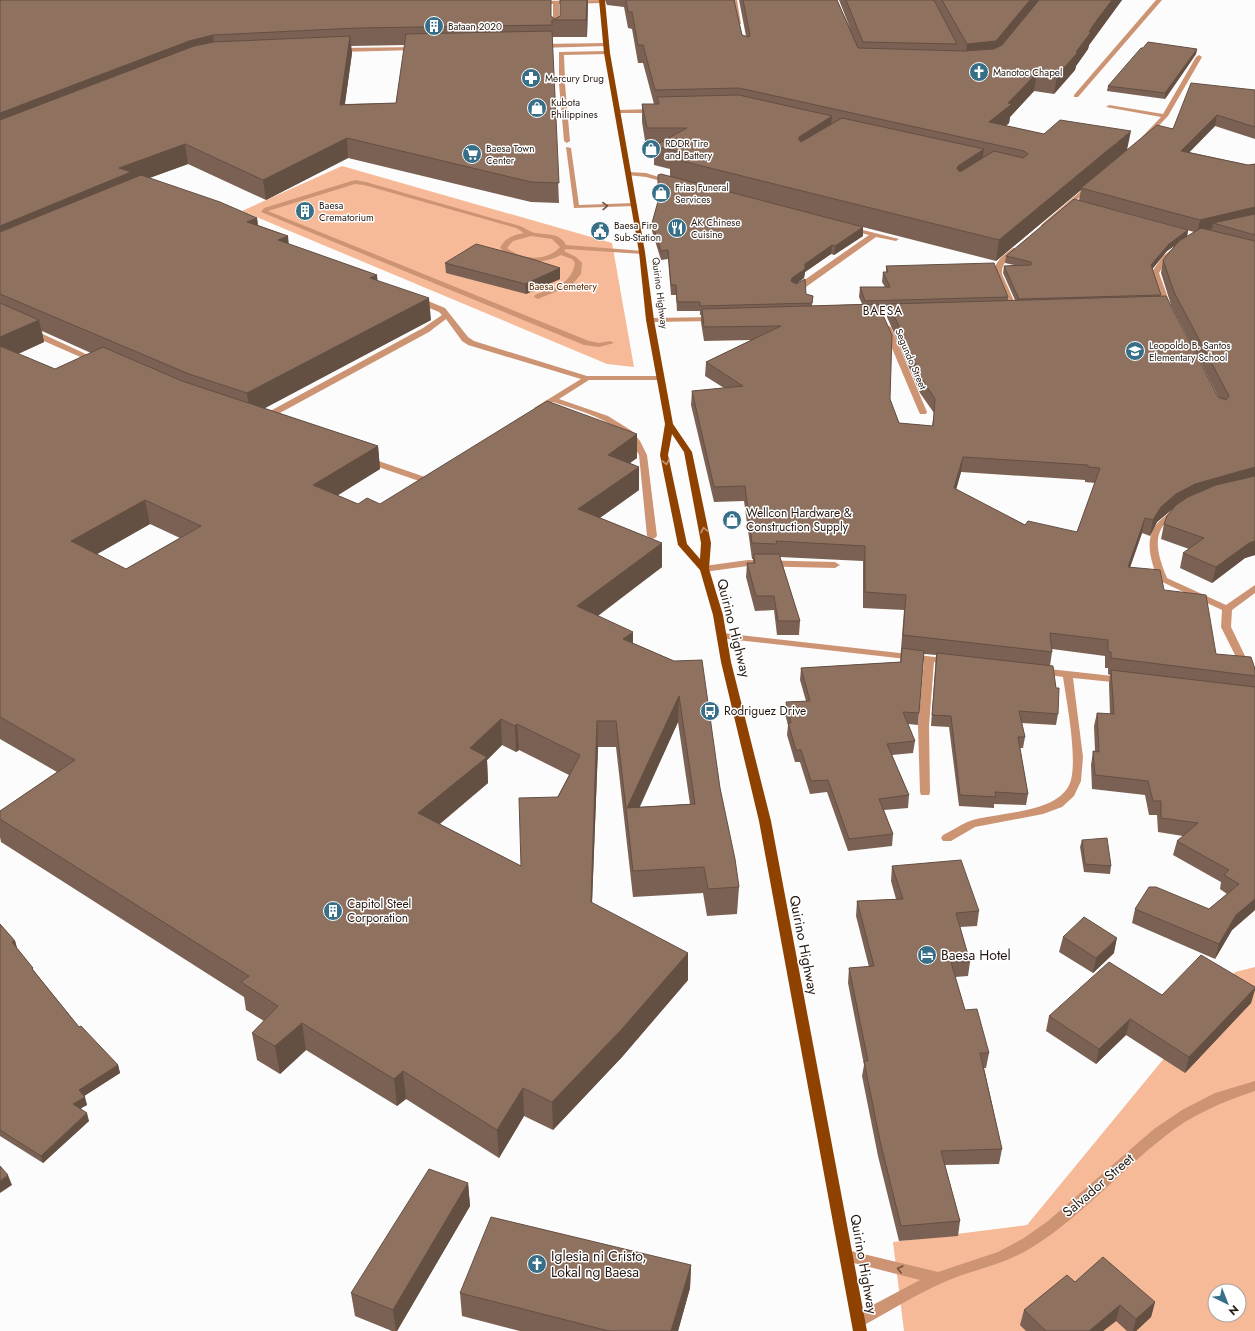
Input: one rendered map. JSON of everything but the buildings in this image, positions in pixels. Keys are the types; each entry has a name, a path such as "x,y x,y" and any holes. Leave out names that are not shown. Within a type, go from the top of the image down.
{"main road":[{"name":"Quirino Highway","path":"602,1 607,53 642,252 650,320 669,424 664,455 683,545 704,568"},
{"name":"Quirino Highway","path":"669,424 688,452 706,543 704,568 722,636 726,662 766,821 860,1325"}],"street":[{"path":"734,0 741,30"},
{"path":"1076,96 1159,0"},
{"path":"535,4 602,1"},
{"path":"556,3 556,33"},
{"path":"532,46 606,44"},
{"path":"335,50 422,48"},
{"path":"607,53 561,53 567,145 576,207 634,205"},
{"path":"1141,142 1165,116 1199,57"},
{"path":"1109,107 1165,116"},
{"path":"618,112 665,111"},
{"path":"628,174 646,175 676,183"},
{"path":"563,249 563,243 555,237 531,234 518,228 364,183 355,182 266,209 264,212 587,343 610,343"},
{"path":"1035,232 1095,182"},
{"path":"1071,202 1078,204"},
{"path":"844,227 896,240"},
{"path":"531,234 516,237 506,242 503,248 508,254 535,260 551,257 563,249 642,252"},
{"path":"796,290 874,235"},
{"path":"1174,320 1163,306 1155,273 1164,257 1174,248 1188,240"},
{"path":"1014,310 998,274 997,268 999,263 1023,243"},
{"path":"538,296 569,283 577,274 578,263 563,249"},
{"path":"413,298 442,310 465,338 471,343 587,378 660,378"},
{"path":"272,427 257,422 426,330 447,315"},
{"path":"650,320 726,318"},
{"name":"Segundo Street","path":"884,321 923,412"},
{"path":"22,328 102,362"},
{"path":"533,411 587,378"},
{"path":"552,399 609,420 624,428 635,437 640,445 643,455 652,536"},
{"path":"362,458 425,477 410,487"},
{"path":"1187,506 1180,508 1158,526 1154,542 1155,559 1164,580 1228,609"},
{"path":"704,568 748,563 835,565"},
{"path":"1255,588 1228,609 1226,627 1242,659 1255,674"},
{"path":"722,636 960,662"},
{"path":"925,792 923,748 929,659"},
{"path":"1029,670 1129,681"},
{"path":"947,838 972,824 1039,811 1058,804 1070,793 1076,781 1078,757 1068,674"},
{"name":"Salvador Street","path":"860,1325 938,1278 1002,1257 1029,1242 1053,1224 1159,1133 1187,1114 1220,1097 1255,1086"},
{"path":"847,1256 938,1278"}],"green space":[{"name":"Baesa Cemetery","path":"342,166 612,243 634,367 607,364 242,211"},
{"path":"1255,967 1255,1331 904,1331 893,1242 1027,1225 1235,972"}],"place":[{"name":"Bataan 2020","path":"434,26"},
{"name":"Manotoc Chapel","path":"979,72"},
{"name":"Mercury Drug","path":"531,78"},
{"name":"Kubota Philippines","path":"537,108"},
{"name":"RDDR Tire and Battery","path":"651,149"},
{"name":"Baesa Town Center","path":"472,154"},
{"name":"Frias Funeral Services","path":"661,193"},
{"name":"Baesa Crematorium","path":"305,211"},
{"name":"AK Chinese Cuisine","path":"677,228"},
{"name":"Baesa Fire Sub-Station","path":"600,231"},
{"name":"Leopoldo B. Santos Elementary School","path":"1135,351"},
{"name":"Wellcon Hardware & Construction Supply","path":"732,520"},
{"name":"Rodriguez Drive","path":"710,711"},
{"name":"Capitol Steel Corporation","path":"333,911"},
{"name":"Baesa Hotel","path":"927,955"},
{"name":"Iglesia ni Cristo, Lokal ng Baesa","path":"537,1264"}],"district":[{"name":"BAESA","path":"883,311"}]}
